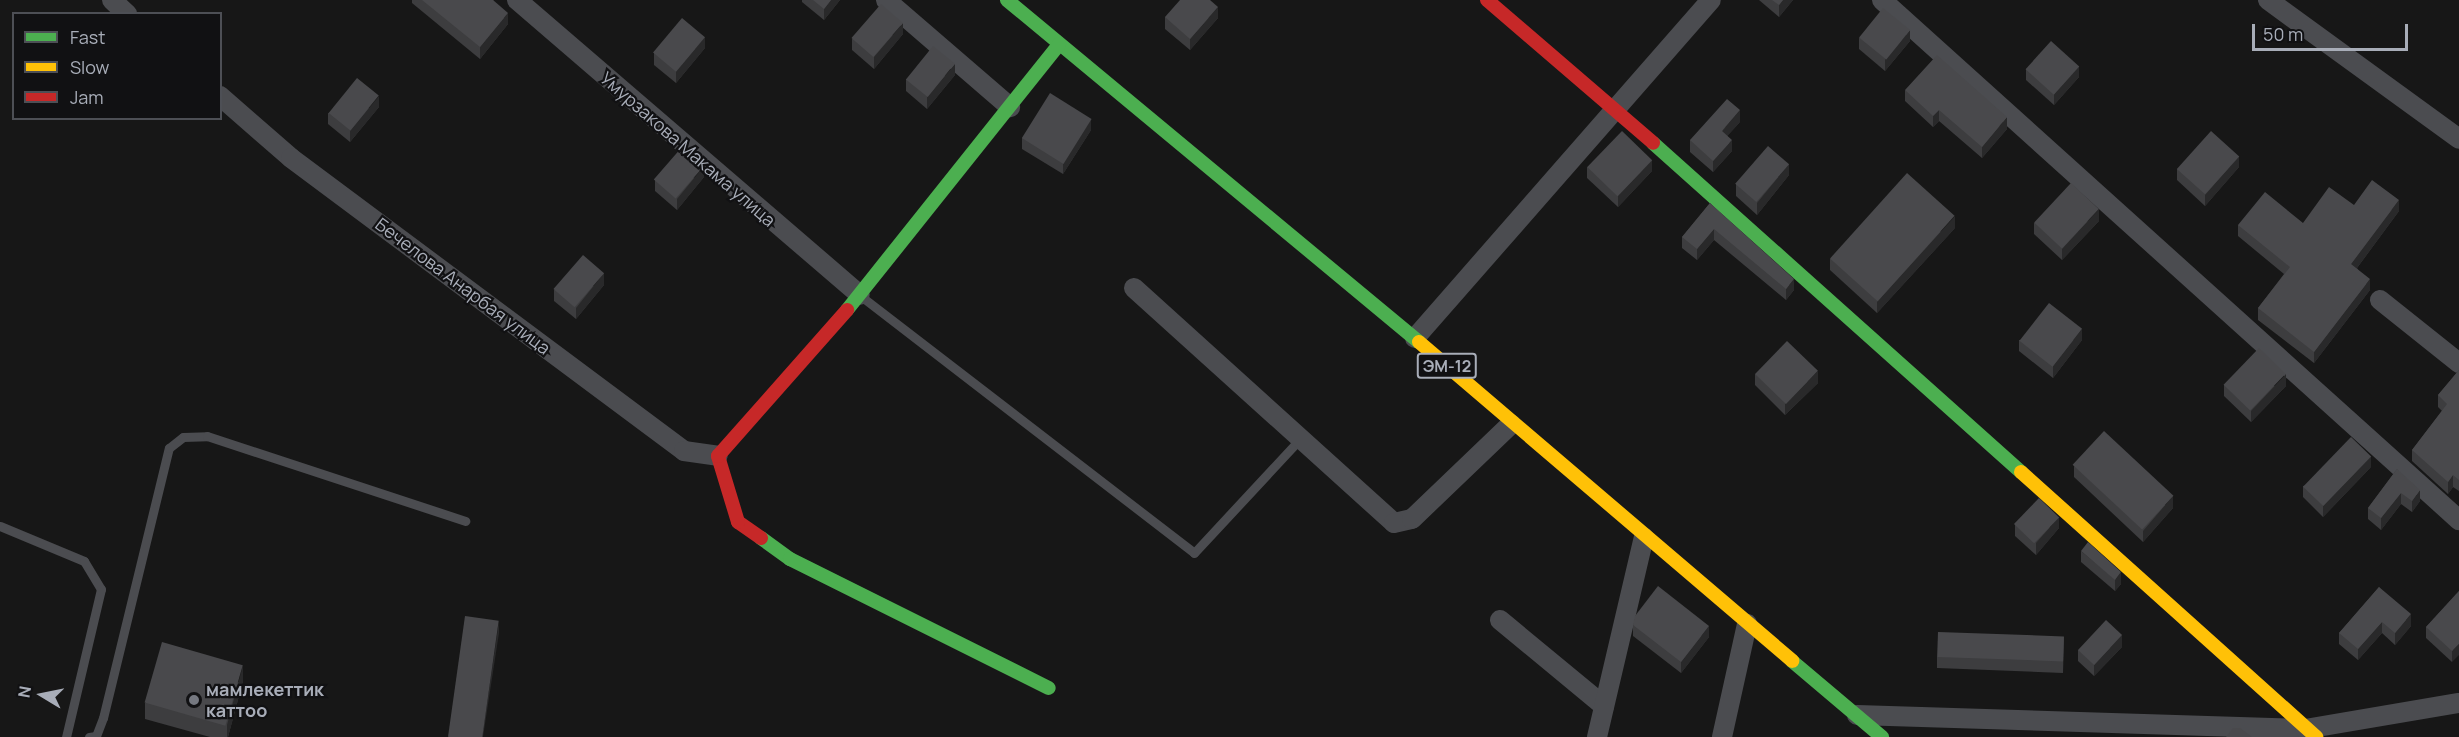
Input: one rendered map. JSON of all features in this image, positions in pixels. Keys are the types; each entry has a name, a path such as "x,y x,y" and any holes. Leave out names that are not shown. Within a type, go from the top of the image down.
{"main road":[{"name":"ЭМ-12","path":"1007,0 1415,338 1511,424 1882,737"},
{"path":"1487,0 1616,109 2311,733"},
{"path":"1049,688 790,559 738,522 717,456 860,295 1059,44"}],"street":[{"path":"112,0 125,12"},
{"name":"Умурзакова Макама улица","path":"517,0 860,295"},
{"path":"886,0 1010,107"},
{"path":"1415,338 1711,0"},
{"path":"1882,0 2459,520"},
{"path":"2268,0 2459,139"},
{"name":"Бечелова Анарбая улица","path":"222,98 291,158 684,451 717,456"},
{"path":"1134,288 1302,436 1394,523 1412,519 1511,424"},
{"path":"2380,300 2459,363"},
{"path":"1597,737 1644,537"},
{"path":"1500,620 1604,706"},
{"path":"1722,737 1747,624"},
{"path":"1857,715 2311,733 2459,703"}],"lane":[{"path":"860,295 1194,553 1302,436"},
{"path":"89,737 96,736 104,718 169,448 183,437 207,436 465,521"},
{"path":"0,526 84,561 100,589 66,737"}],"building":[{"path":"422,0 493,0 508,13 480,47"},
{"path":"813,0 831,0 824,9"},
{"path":"1180,0 1210,0 1218,7 1190,39 1165,17"},
{"path":"1772,0 1783,0 1779,5"},
{"path":"881,4 903,23 873,57 851,38"},
{"path":"1883,8 1910,30 1886,60 1859,38"},
{"path":"682,18 705,37 676,72 653,52"},
{"path":"2051,41 2079,66 2054,95 2026,69"},
{"path":"933,46 955,64 928,97 906,79"},
{"path":"1937,55 2007,117 1982,147 1939,110 1933,116 1905,90"},
{"path":"357,78 379,96 350,131 329,113"},
{"path":"1050,93 1092,119 1063,164 1022,138"},
{"path":"1727,99 1740,110 1722,131 1732,140 1713,161 1690,140"},
{"path":"1622,131 1652,160 1617,196 1587,167"},
{"path":"2211,131 2239,156 2205,194 2177,169"},
{"path":"1768,146 1789,164 1756,202 1735,184"},
{"path":"682,147 704,166 676,198 654,179"},
{"path":"1907,173 1955,216 1878,301 1830,258"},
{"path":"2372,180 2399,200 2351,264 2370,279 2314,352 2258,308 2290,267 2238,225 2265,192 2303,223 2329,187 2354,205"},
{"path":"2071,183 2099,209 2062,248 2034,222"},
{"path":"1710,203 1794,279 1786,289 1714,229 1697,249 1682,237"},
{"path":"583,255 604,273 575,307 553,289"},
{"path":"2049,303 2082,329 2053,367 2019,341"},
{"path":"1787,341 1818,371 1786,404 1755,374"},
{"path":"2259,348 2286,374 2250,410 2224,385"},
{"path":"2459,370 2459,480 2453,475 2448,482 2412,450 2447,404 2438,395"},
{"path":"2104,431 2173,496 2142,529 2073,465"},
{"path":"2351,437 2371,456 2323,506 2303,487"},
{"path":"2397,469 2420,490 2412,501 2401,493 2381,518 2368,508"},
{"path":"2039,498 2059,517 2034,543 2014,524"},
{"path":"2088,542 2121,572 2115,580 2081,551"},
{"path":"1658,586 1709,626 1681,662 1633,625 1635,616"},
{"path":"2379,587 2411,614 2395,633 2382,622 2358,649 2339,633"},
{"path":"2459,591 2459,644 2452,651 2426,627"},
{"path":"465,616 499,621 482,737 448,737"},
{"path":"2106,620 2122,635 2094,665 2078,650"},
{"path":"1938,632 2064,636 2063,661 1937,657"},
{"name":"мамлекеттик каттоо","path":"162,642 243,665 225,726 145,703"},
{"path":"2233,728 2240,728 2252,737 2226,737"}],"traffic: fast":[{"path":"1007,0 1419,342"},
{"path":"847,310 1059,44"},
{"path":"1653,143 2021,472"},
{"path":"761,538 790,559 1049,688"},
{"path":"1792,661 1882,737"}],"traffic: slow":[{"path":"1419,342 1792,661"},
{"path":"2021,472 2316,737"}],"traffic: jam":[{"path":"1487,0 1653,143"},
{"path":"761,538 738,522 718,456 847,310"}],"place":[{"name":"мамлекеттик каттоо","path":"194,700"}]}
